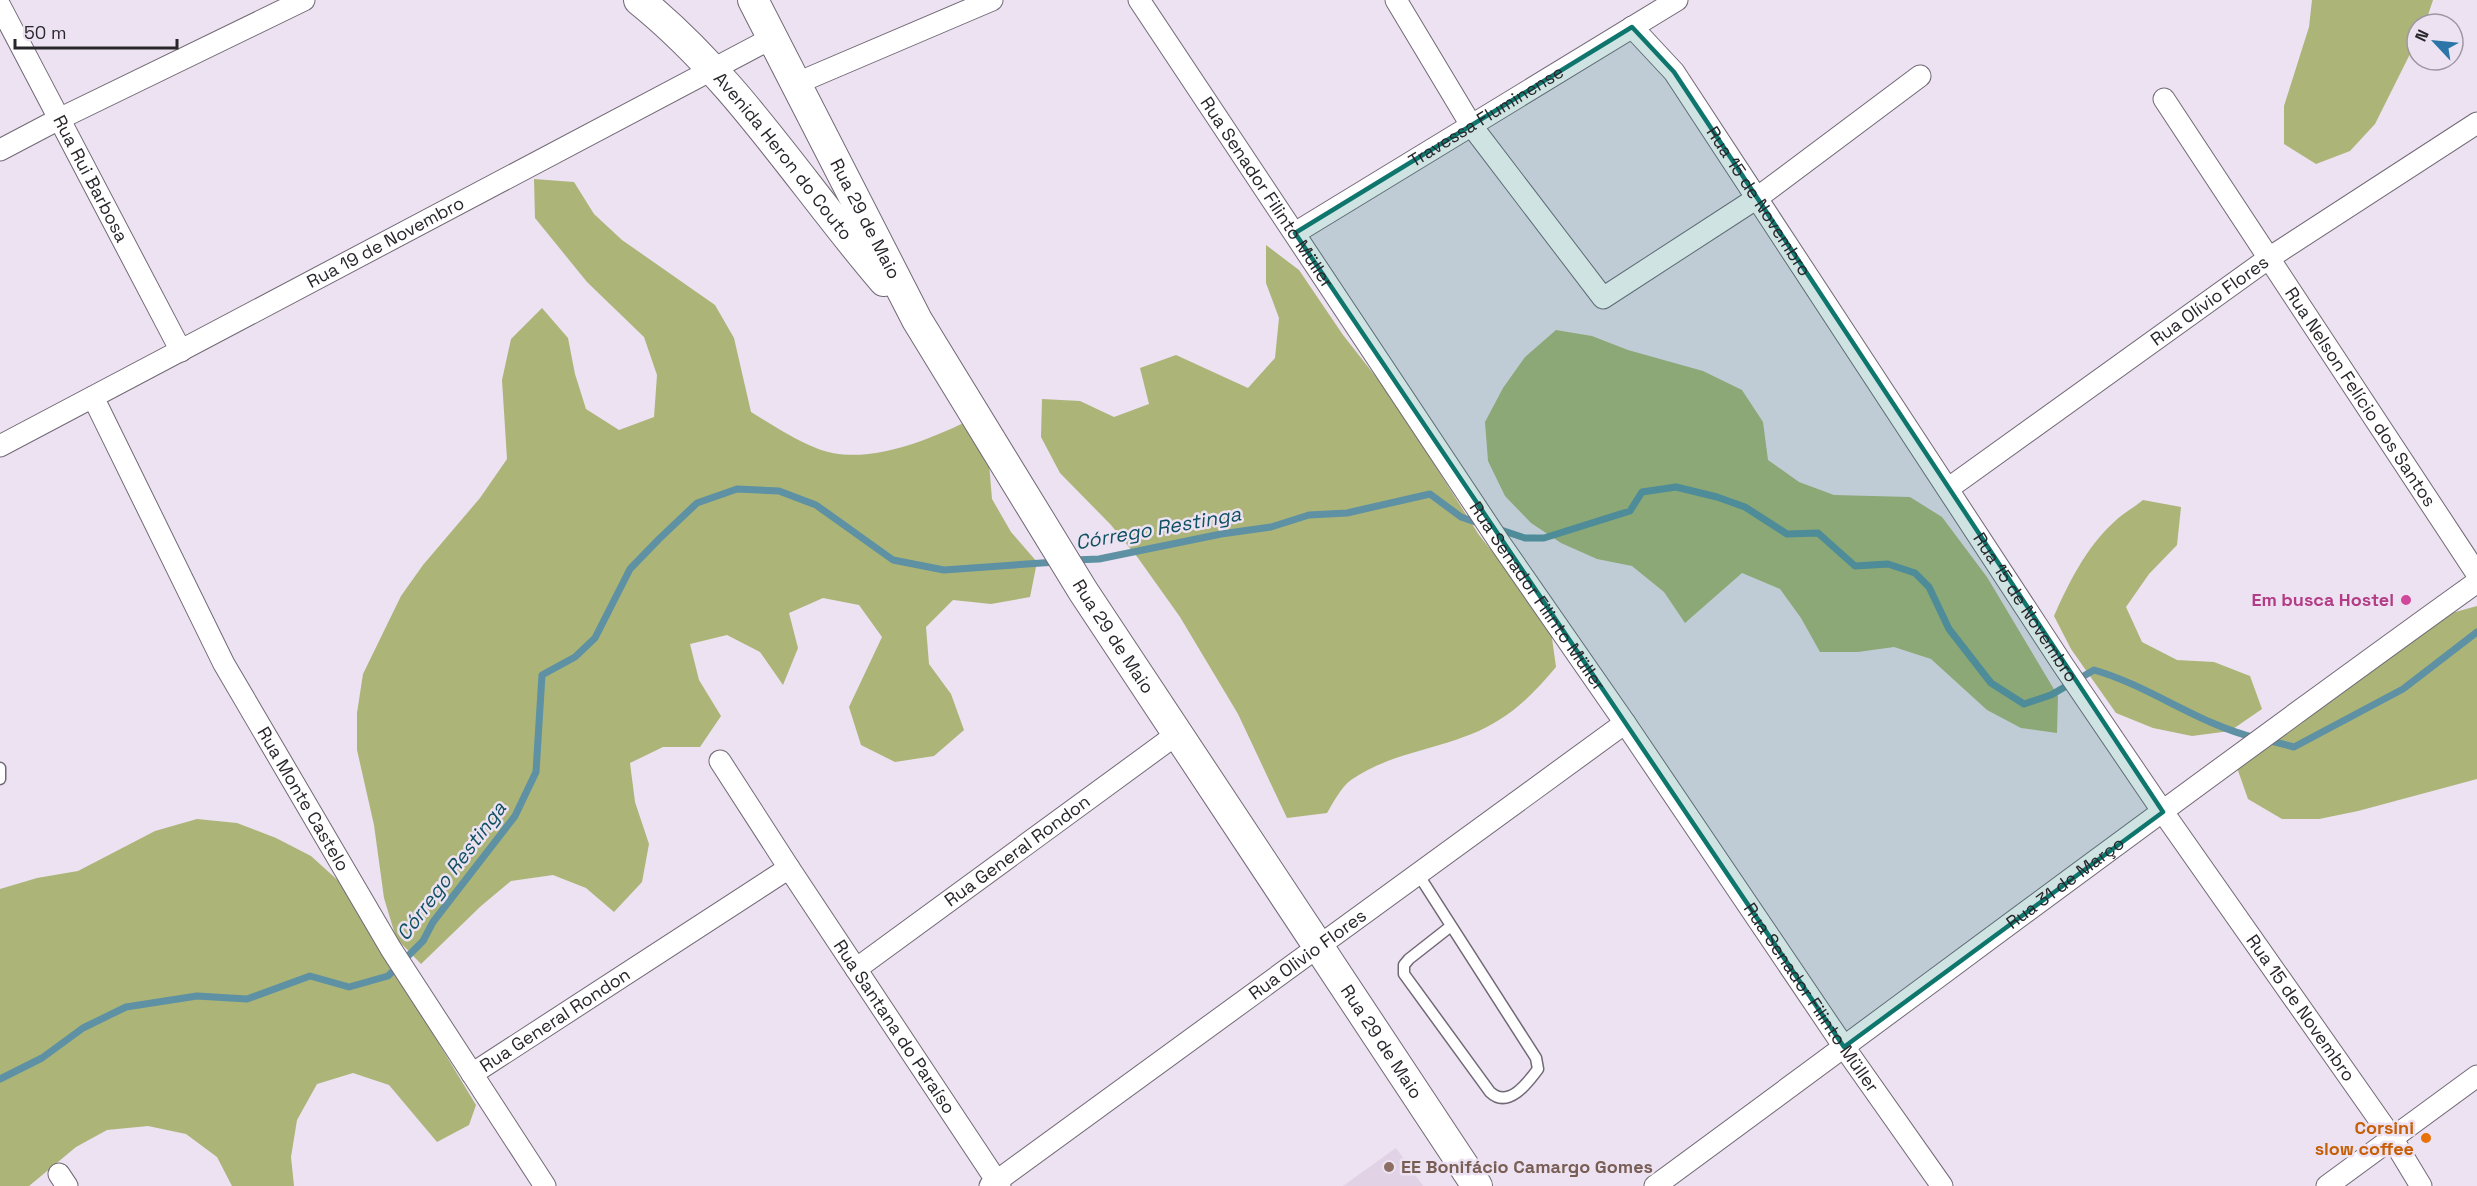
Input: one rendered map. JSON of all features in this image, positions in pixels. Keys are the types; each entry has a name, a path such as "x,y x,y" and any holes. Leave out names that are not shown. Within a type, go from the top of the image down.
{"main road":[{"name":"Avenida Heron do Couto","path":"639,0 713,68 784,153 855,247 917,320"},
{"name":"Rua 29 de Maio","path":"753,0 917,320 1083,591 1477,1186"}],"street":[{"path":"0,150 304,0"},
{"path":"795,84 992,0"},
{"name":"Rua Senador Filinto Müller","path":"1139,0 1500,543 1844,1047 1942,1186"},
{"path":"1396,0 1472,125 1603,298 1757,198 1920,76"},
{"name":"Travessa Fluminense","path":"1295,233 1677,0"},
{"name":"Rua Rui Barbosa","path":"0,6 181,351"},
{"name":"Rua 15 de Novembro","path":"1632,27 1674,72 2063,665 2086,695 2163,812 2392,1138 2421,1186"},
{"name":"Rua 19 de Novembro","path":"0,446 772,38"},
{"name":"Rua Nelson Felício dos Santos","path":"2164,99 2477,574"},
{"name":"Rua Olívio Flores","path":"1949,488 2269,258 2477,123"},
{"name":"Rua Monte Castelo","path":"93,397 224,664 391,949 545,1186"},
{"name":"Rua 31 de Março","path":"1654,1186 2163,812 2245,749 2477,582"},
{"name":"Rua Olivio Flores","path":"996,1184 1625,723"},
{"name":"Rua General Rondon","path":"856,969 1177,734"},
{"name":"Rua Santana do Paraíso","path":"720,761 996,1184"},
{"name":"Rua General Rondon","path":"472,1074 789,868"},
{"path":"2327,1186 2477,1076"}],"lane":[{"path":"0,768 0,779"},
{"path":"1418,874 1536,1058 1538,1069 1524,1088 1504,1099 1497,1099 1490,1092 1404,974 1404,965 1409,959 1451,926"}],"highlighted area":[{"path":"1632,27 1674,72 2163,812 1844,1047 1295,233"}],"shaded area":[{"name":"EE Bonifácio Camargo Gomes","path":"1396,1148 1423,1186 1343,1186"}],"green space":[{"path":"2312,0 2433,0 2429,12 2405,12 2405,64 2375,124 2350,151 2316,164 2284,144 2284,106 2309,27"},
{"path":"534,179 574,182 594,214 622,240 715,305 734,338 751,412 791,436 816,448 854,455 896,449 916,443 972,419 989,463 992,499 1011,532 1037,562 1030,597 991,604 953,600 926,627 929,664 951,694 964,730 934,756 895,762 861,745 849,707 882,637 859,605 823,598 789,613 798,648 783,685 760,652 727,635 690,644 699,680 721,716 700,747 663,747 630,763 635,802 649,844 642,882 614,912 586,888 553,875 511,881 481,906 421,964 396,938 384,898 374,825 357,750 357,713 363,674 401,596 423,565 480,498 507,459 502,380 511,339 542,308 568,338 575,374 586,409 619,430 654,417 657,375 644,337 587,282 535,218"},
{"path":"1266,245 1299,270 1343,335 1391,396 1479,535 1527,595 1551,631 1556,667 1523,702 1482,730 1405,755 1368,770 1347,783 1327,813 1287,818 1238,714 1180,617 1138,558 1111,525 1060,473 1041,437 1042,399 1080,401 1114,417 1149,404 1140,368 1176,355 1248,388 1275,358 1279,318 1266,283"},
{"path":"1556,330 1592,336 1628,350 1703,371 1742,390 1763,422 1768,460 1799,482 1834,495 1910,497 1942,517 1987,577 2058,696 2057,733 2021,728 1987,710 1931,659 1894,647 1858,652 1820,652 1801,618 1780,589 1742,573 1685,623 1664,592 1632,566 1597,559 1561,543 1531,523 1505,496 1488,461 1485,422 1503,388 1525,357"},
{"path":"2143,500 2181,507 2177,545 2149,574 2126,607 2142,642 2177,660 2214,662 2250,676 2262,709 2230,731 2192,736 2153,728 2116,713 2071,649 2054,616 2072,578 2094,543 2116,520"},
{"path":"2477,606 2477,779 2358,811 2319,819 2282,819 2248,799 2235,762 2441,616"},
{"path":"197,819 237,823 276,838 311,856 343,885 476,1105 469,1125 437,1142 389,1085 353,1073 317,1084 297,1120 291,1157 294,1186 232,1186 217,1157 186,1134 148,1126 107,1130 76,1147 29,1186 0,1186 0,889 37,878 78,871 155,831"}],"waterway":[{"name":"Córrego Restinga","path":"1498,529 1525,538 1544,538 1630,511 1642,492 1676,487 1717,497 1745,507 1787,534 1818,533 1855,566 1888,564 1915,573 1929,587 1949,629 1991,683 2024,704 2051,695 2094,670 2135,685 2214,724 2256,738"},
{"name":"Córrego Restinga","path":"0,1079 42,1058 83,1028 126,1007 197,996 247,999 310,976 349,987 388,976 423,941 433,922 515,816 536,772 542,675 575,657 595,638 630,569 697,503 737,489 779,491 816,505 893,560 944,570 1056,562"},
{"name":"Córrego Restinga","path":"1074,560 1099,559 1221,534 1271,527 1309,515 1347,513 1430,494 1461,517 1481,524"},
{"name":"Córrego Restinga","path":"2267,740 2294,747 2403,689 2477,632"}],"place":[{"name":"Em busca Hostel","path":"2406,600"},
{"name":"Corsini slow coffee","path":"2426,1138"},
{"name":"EE Bonifácio Camargo Gomes","path":"1389,1167"}]}
